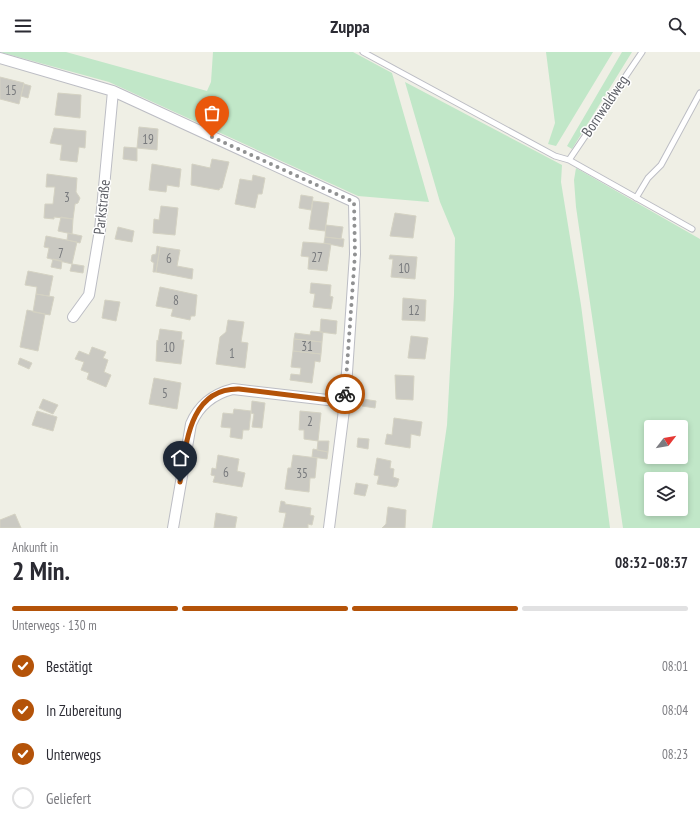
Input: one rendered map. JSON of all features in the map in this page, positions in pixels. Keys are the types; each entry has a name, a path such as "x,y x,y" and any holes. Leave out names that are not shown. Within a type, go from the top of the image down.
{"street":[{"path":"0,58 113,91 354,202 355,254 345,402 329,528"},
{"name":"Parkstraße","path":"73,317 89,295 100,230 113,91"},
{"path":"173,528 190,424 206,402 216,395 233,389 345,402"}],"lane":[{"path":"363,52 556,156 569,160 692,230"},
{"name":"Bornwaldweg","path":"569,160 642,52"},
{"path":"636,198 648,178 661,165 700,93"}],"green space":[{"path":"0,52 66,52 207,91 211,82 213,52 353,52 392,73 429,202 358,196 109,82"},
{"path":"546,52 613,52 556,146 548,144 555,123"},
{"path":"622,52 632,52 572,149 567,146"},
{"path":"405,82 562,165 561,182 581,305 610,528 432,528 447,425 454,295 455,238 440,202"},
{"path":"576,168 700,239 700,528 623,528 576,207 574,180"}],"building":[{"path":"0,77 24,83 19,104 0,99"},
{"path":"24,84 31,86 28,98 21,96"},
{"path":"58,93 81,95 80,118 55,115"},
{"path":"139,127 158,129 157,150 137,148"},
{"path":"54,128 86,131 85,148 79,147 77,162 60,160 62,145 50,143"},
{"path":"124,147 137,148 137,161 123,159"},
{"path":"212,159 229,162 222,188 219,190 191,185 192,164 210,168"},
{"path":"152,164 181,169 179,187 167,185 166,192 149,190"},
{"path":"47,174 77,178 76,192 80,198 78,203 75,204 73,219 54,217 54,219 44,218 45,204 53,204 55,187 46,187"},
{"path":"253,175 265,178 262,194 258,194 255,208 235,204 240,179 252,181"},
{"path":"301,195 313,197 311,210 299,208"},
{"path":"313,201 329,203 325,231 309,229"},
{"path":"161,206 178,208 175,235 153,233 154,219 159,220"},
{"path":"395,213 416,216 413,238 390,236"},
{"path":"61,217 73,219 72,234 58,231"},
{"path":"326,225 343,227 341,239 325,237"},
{"path":"118,227 134,231 132,242 115,239"},
{"path":"68,233 82,236 80,243 67,240"},
{"path":"46,236 77,242 72,264 47,258 49,248 44,247"},
{"path":"325,237 344,239 343,247 324,243"},
{"path":"303,242 331,244 327,271 308,269 309,257 301,256"},
{"path":"157,246 160,247 156,272 153,272 154,263 151,261 152,255 156,254"},
{"path":"160,247 180,250 177,266 193,269 192,279 156,272"},
{"path":"390,255 417,257 415,279 391,277 393,259 389,259"},
{"path":"53,259 62,261 61,269 51,267"},
{"path":"72,264 84,266 83,273 70,271"},
{"path":"28,271 53,276 49,296 36,294 37,287 25,285"},
{"path":"311,283 331,285 330,296 333,297 331,309 313,307 315,294 310,293"},
{"path":"160,287 197,295 195,316 191,316 190,320 171,316 173,309 156,306"},
{"path":"36,294 54,297 50,315 33,312"},
{"path":"403,298 426,300 425,321 402,320"},
{"path":"105,300 120,302 116,321 102,318"},
{"path":"27,310 45,314 38,351 20,347"},
{"path":"321,319 337,321 336,334 320,332"},
{"path":"228,320 244,322 241,342 248,343 245,368 216,364 220,337 226,332"},
{"path":"160,329 182,332 181,340 184,340 181,364 156,361 157,340 158,341"},
{"path":"311,331 323,332 322,342 294,339 295,333 310,335"},
{"path":"411,336 428,338 425,359 408,358"},
{"path":"294,339 322,342 321,354 293,351"},
{"path":"92,347 106,352 103,358 108,360 104,372 111,375 106,387 87,379 89,373 81,370 84,362 75,359 79,351 89,355"},
{"path":"293,351 321,354 320,362 315,361 312,383 290,380 291,374 300,375 301,368 291,367"},
{"path":"20,358 32,363 29,369 18,364"},
{"path":"395,375 414,376 413,400 396,399"},
{"path":"154,378 181,383 177,409 149,404"},
{"path":"43,399 58,405 53,414 39,408"},
{"path":"363,399 376,401 375,408 362,406"},
{"path":"252,401 265,403 262,428 252,427 254,414 251,413"},
{"path":"234,409 251,411 249,430 243,430 242,439 230,437 231,428 221,427 223,413 233,414"},
{"path":"37,411 57,417 53,431 32,425"},
{"path":"300,411 321,413 318,441 304,439 304,430 299,430"},
{"path":"394,418 422,422 420,436 411,434 410,448 385,444 387,434 392,435"},
{"path":"358,438 369,439 368,449 357,447"},
{"path":"318,441 329,441 328,452 317,450"},
{"path":"313,449 328,452 327,459 312,457"},
{"path":"218,455 239,459 237,471 245,473 242,487 213,482 215,476 211,475 212,468 216,469"},
{"path":"293,455 317,458 315,478 310,478 309,492 285,489 288,468 291,468"},
{"path":"377,458 391,461 390,468 394,469 393,477 399,479 397,486 377,484 379,476 374,475"},
{"path":"356,483 368,485 365,496 354,494"},
{"path":"281,501 285,502 285,504 311,508 310,515 314,516 312,525 308,524 308,528 283,528 286,513 279,512"},
{"path":"388,507 406,510 405,528 382,528 386,524"},
{"path":"216,513 237,517 235,528 214,528"},
{"path":"15,514 21,528 0,528 0,520"}],"way so far":[{"path":"212,137 354,202 355,254 345,394"}],"route":[{"path":"180,482 190,424 200,408 216,395 233,389 239,389 345,402 345,394"}]}
